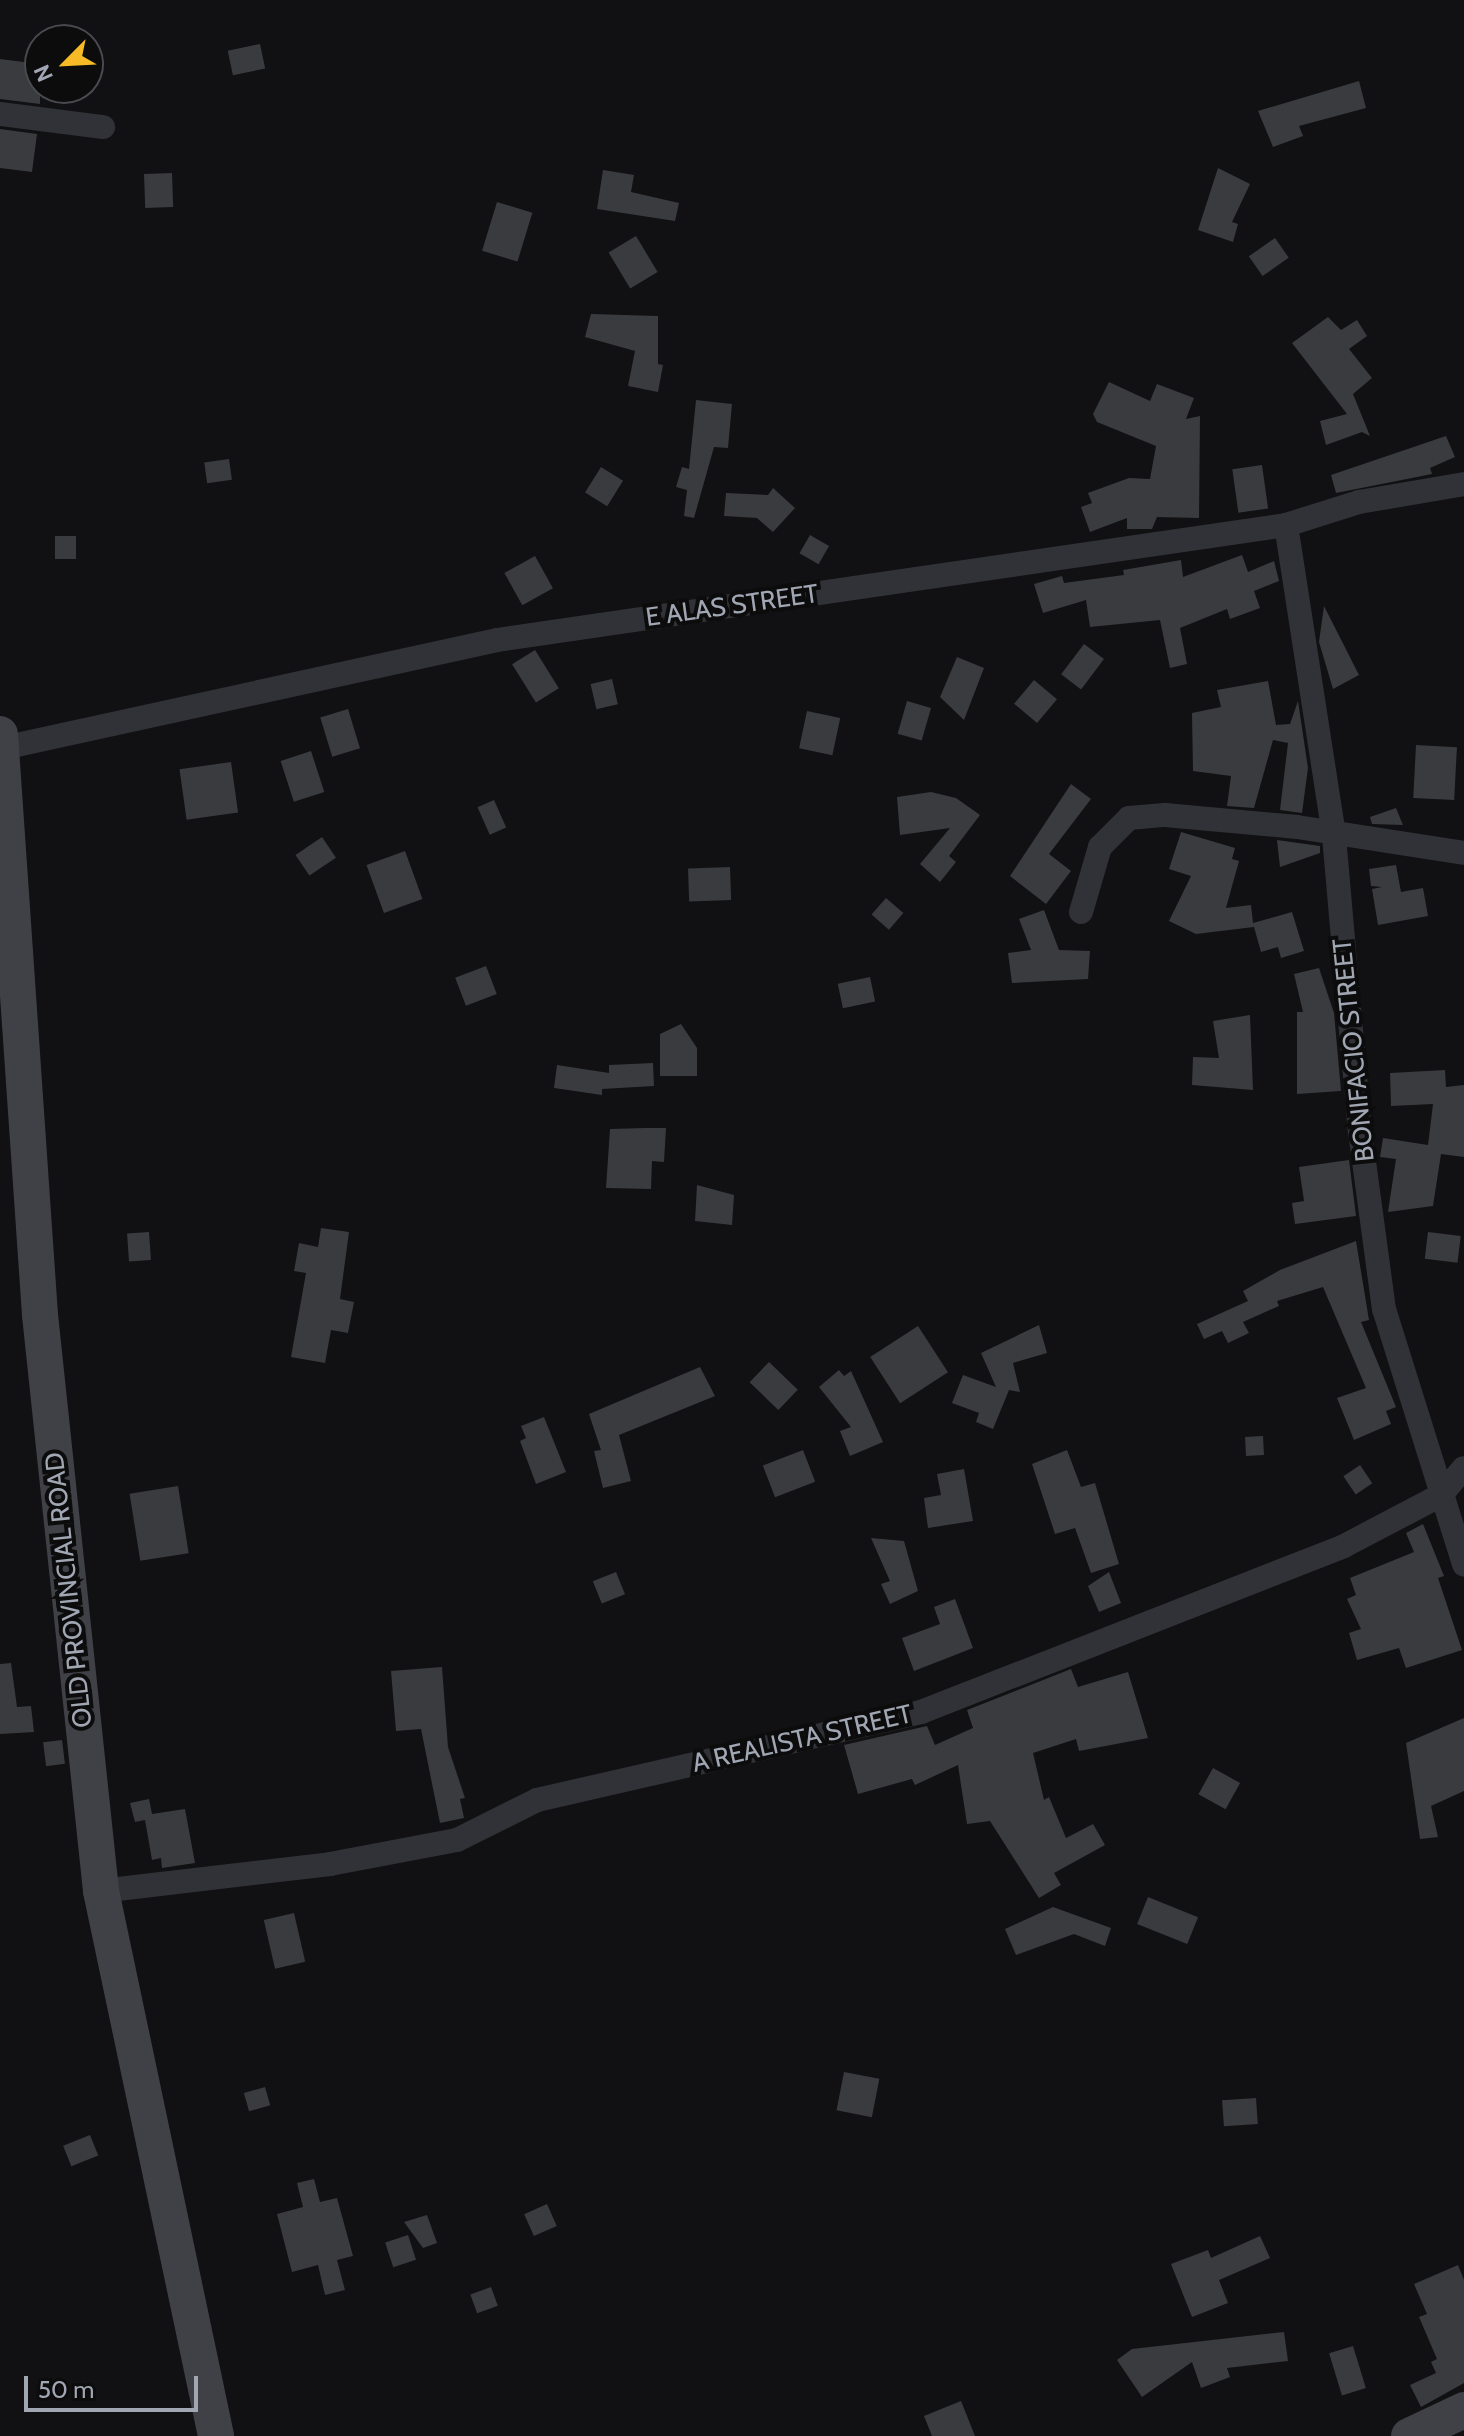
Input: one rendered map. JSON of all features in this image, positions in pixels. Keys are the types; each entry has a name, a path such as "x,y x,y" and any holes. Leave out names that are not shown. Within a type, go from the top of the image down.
{"main road":[{"name":"OLD PROVINCIAL ROAD","path":"1,741 40,1315 101,1891 216,2436"},
{"path":"1409,2436 1464,2410"}],"street":[{"path":"0,114 103,127"},
{"name":"E ALAS STREET","path":"1,741 497,640 1286,525 1359,502 1464,484"},
{"name":"BONIFACIO STREET","path":"1286,525 1334,836 1360,1132 1384,1309 1464,1565"},
{"path":"1081,912 1100,847 1129,818 1165,815 1464,853"},
{"name":"A REALISTA STREET","path":"101,1891 330,1864 457,1840 537,1800 921,1712 1344,1546 1441,1495 1464,1468"}],"building":[{"path":"260,44 265,68 233,75 228,51"},
{"path":"0,59 24,62 24,102 0,99"},
{"path":"1359,81 1366,108 1299,126 1303,136 1273,147 1258,111"},
{"path":"0,129 37,134 32,172 0,168"},
{"path":"1218,168 1250,184 1232,222 1238,224 1233,242 1198,230"},
{"path":"603,170 634,175 631,192 679,203 675,221 597,209"},
{"path":"172,173 173,207 145,208 144,174"},
{"path":"497,202 532,213 517,262 482,251"},
{"path":"636,236 658,272 630,288 609,252"},
{"path":"1275,238 1289,258 1263,276 1249,256"},
{"path":"591,314 658,316 658,364 663,365 658,392 628,386 635,351 585,337"},
{"path":"1328,317 1341,330 1357,320 1367,336 1349,349 1372,378 1353,394 1370,436 1362,432 1326,445 1320,421 1347,414 1292,343"},
{"path":"1109,382 1150,401 1157,384 1194,398 1186,419 1200,416 1199,518 1157,517 1152,529 1127,529 1127,518 1090,532 1081,507 1092,503 1088,493 1129,478 1150,479 1156,446 1097,422 1093,414"},
{"path":"696,400 732,404 728,448 714,447 694,518 684,516 687,490 676,487 682,467 689,469"},
{"path":"1446,436 1455,457 1430,468 1432,474 1336,493 1331,475"},
{"path":"229,459 232,480 207,483 204,462"},
{"path":"1262,465 1268,509 1238,513 1232,469"},
{"path":"601,467 623,481 607,506 585,492"},
{"path":"773,488 795,508 773,532 757,518 724,516 726,493 768,495"},
{"path":"810,535 829,546 819,564 800,553"},
{"path":"55,536 76,536 76,559 55,559"},
{"path":"1242,555 1248,572 1274,561 1279,581 1254,591 1260,608 1230,619 1227,609 1180,628 1187,664 1170,668 1160,620 1090,627 1086,600 1043,613 1034,584 1062,576 1064,583 1124,575 1123,570 1181,560 1183,577"},
{"path":"535,556 553,588 522,605 504,573"},
{"path":"1324,606 1359,675 1333,689 1319,642"},
{"path":"1084,644 1104,659 1081,689 1061,674"},
{"path":"535,650 559,688 536,702 512,664"},
{"path":"957,657 984,668 964,720 940,697"},
{"path":"612,679 618,704 596,709 591,684"},
{"path":"1034,680 1057,699 1037,723 1014,704"},
{"path":"1268,681 1276,725 1290,724 1298,701 1308,768 1302,813 1280,810 1288,743 1273,740 1254,808 1227,806 1231,776 1193,771 1192,713 1221,707 1217,690"},
{"path":"907,701 931,708 922,741 898,734"},
{"path":"348,709 360,748 332,757 320,717"},
{"path":"807,711 840,718 832,755 799,748"},
{"path":"1416,745 1457,747 1454,800 1413,798"},
{"path":"311,751 324,792 294,802 281,761"},
{"path":"231,762 238,813 187,820 180,769"},
{"path":"1071,784 1091,799 1049,854 1071,871 1046,904 1010,876"},
{"path":"931,792 956,798 980,815 949,856 956,862 940,882 920,864 950,828 900,835 897,797"},
{"path":"494,800 506,827 490,835 478,807"},
{"path":"1396,808 1403,825 1372,824 1370,817"},
{"path":"1181,832 1235,848 1232,859 1239,861 1226,908 1251,905 1253,923 1292,912 1304,951 1281,958 1278,947 1261,952 1254,927 1196,934 1169,921 1191,876 1169,869"},
{"path":"322,837 336,858 309,876 295,855"},
{"path":"1277,840 1320,846 1320,853 1280,867"},
{"path":"405,851 422,899 384,913 366,865"},
{"path":"1396,865 1401,892 1423,888 1428,916 1378,925 1372,889 1382,887 1371,886 1369,869"},
{"path":"730,867 731,900 689,901 688,868"},
{"path":"886,898 903,913 889,930 872,915"},
{"path":"1044,910 1059,950 1090,951 1088,979 1012,983 1008,953 1031,950 1019,919"},
{"path":"486,966 497,994 466,1006 455,978"},
{"path":"1319,968 1334,1013 1341,1091 1297,1094 1297,1012 1303,1012 1294,974"},
{"path":"870,977 875,1001 843,1008 838,984"},
{"path":"1250,1015 1253,1090 1192,1085 1193,1057 1219,1058 1213,1021"},
{"path":"681,1024 697,1048 697,1076 660,1076 660,1034"},
{"path":"653,1063 654,1086 602,1089 602,1095 554,1088 557,1065 609,1073 609,1065"},
{"path":"1445,1070 1446,1087 1464,1085 1464,1157 1441,1154 1433,1206 1388,1212 1396,1159 1380,1157 1383,1138 1428,1145 1433,1104 1391,1106 1390,1073"},
{"path":"666,1128 664,1162 652,1161 651,1189 606,1188 610,1129"},
{"path":"1349,1160 1356,1216 1295,1224 1292,1203 1304,1201 1299,1167"},
{"path":"697,1185 734,1195 732,1225 695,1221"},
{"path":"321,1228 349,1232 340,1299 354,1302 348,1333 331,1330 325,1363 291,1357 306,1273 294,1271 299,1243 318,1247"},
{"path":"149,1232 151,1260 129,1261 127,1234"},
{"path":"1428,1232 1461,1236 1457,1263 1425,1259"},
{"path":"1356,1241 1369,1320 1361,1322 1396,1407 1386,1411 1391,1424 1354,1440 1337,1398 1366,1388 1323,1287 1277,1301 1279,1306 1243,1322 1249,1333 1228,1343 1222,1331 1204,1339 1197,1324 1248,1301 1243,1291 1280,1270"},
{"path":"1039,1325 1047,1353 1013,1363 1020,1392 1009,1390 993,1429 976,1422 979,1413 952,1403 963,1375 996,1387 981,1353"},
{"path":"918,1326 948,1372 900,1403 870,1357"},
{"path":"769,1362 798,1390 778,1410 750,1382"},
{"path":"700,1367 715,1396 619,1435 631,1481 603,1488 594,1451 601,1450 589,1414"},
{"path":"839,1370 844,1376 851,1371 883,1442 850,1456 840,1431 851,1427 819,1387"},
{"path":"544,1417 566,1472 536,1484 520,1441 526,1438 521,1426"},
{"path":"1263,1436 1264,1455 1246,1456 1245,1437"},
{"path":"803,1450 815,1482 775,1497 763,1465"},
{"path":"1067,1450 1081,1487 1095,1483 1119,1564 1091,1573 1075,1528 1055,1534 1032,1464"},
{"path":"1360,1465 1372,1483 1356,1494 1343,1476"},
{"path":"964,1469 973,1521 928,1528 924,1498 941,1495 937,1474"},
{"path":"178,1486 189,1553 140,1561 130,1494"},
{"path":"1423,1524 1444,1576 1438,1578 1462,1650 1406,1668 1399,1648 1357,1660 1349,1633 1361,1629 1347,1599 1356,1595 1350,1578 1414,1552 1406,1533"},
{"path":"871,1538 904,1541 918,1591 890,1604 881,1584 890,1581"},
{"path":"616,1572 625,1594 602,1604 593,1581"},
{"path":"1109,1572 1121,1603 1099,1612 1088,1586"},
{"path":"955,1599 973,1648 914,1671 902,1638 940,1624 934,1607"},
{"path":"11,1663 17,1707 31,1706 34,1732 0,1734 0,1664"},
{"path":"442,1667 448,1747 465,1798 460,1799 464,1818 440,1823 421,1729 396,1731 391,1671"},
{"path":"1071,1669 1078,1687 1128,1672 1148,1738 1079,1751 1076,1739 1033,1753 1044,1800 1049,1797 1066,1838 1093,1824 1105,1845 1054,1873 1061,1885 1039,1898 990,1821 967,1824 958,1765 915,1785 912,1779 858,1794 844,1745 927,1726 935,1745 973,1728 967,1710"},
{"path":"1464,1718 1464,1791 1431,1806 1438,1837 1420,1839 1406,1743"},
{"path":"62,1740 65,1764 46,1766 43,1742"},
{"path":"1213,1768 1240,1783 1226,1809 1198,1794"},
{"path":"149,1799 152,1814 185,1809 195,1863 162,1868 161,1858 152,1860 145,1820 135,1822 130,1803"},
{"path":"1148,1897 1198,1917 1187,1944 1137,1924"},
{"path":"1053,1907 1111,1928 1105,1946 1074,1934 1016,1955 1005,1929"},
{"path":"294,1913 305,1962 275,1969 264,1920"},
{"path":"844,2072 879,2079 872,2117 837,2110"},
{"path":"265,2087 270,2105 249,2111 244,2093"},
{"path":"1256,2098 1258,2124 1224,2126 1222,2100"},
{"path":"90,2135 98,2155 71,2166 63,2146"},
{"path":"314,2179 320,2202 337,2198 353,2256 337,2260 345,2290 325,2295 318,2265 292,2272 277,2214 303,2207 297,2183"},
{"path":"547,2204 557,2226 534,2236 524,2214"},
{"path":"427,2215 437,2243 423,2248 404,2222"},
{"path":"408,2235 416,2260 393,2267 385,2242"},
{"path":"1260,2236 1270,2258 1219,2280 1228,2303 1192,2317 1171,2264 1208,2250 1211,2258"},
{"path":"1458,2265 1464,2280 1464,2383 1421,2407 1410,2385 1436,2373 1431,2362 1437,2359 1419,2317 1427,2314 1414,2284"},
{"path":"491,2287 498,2306 477,2313 470,2295"},
{"path":"1284,2332 1288,2361 1227,2368 1230,2377 1201,2388 1192,2362 1142,2397 1117,2360 1132,2349"},
{"path":"1353,2346 1366,2388 1342,2395 1329,2353"},
{"path":"961,2401 975,2436 932,2436 924,2416"}]}
